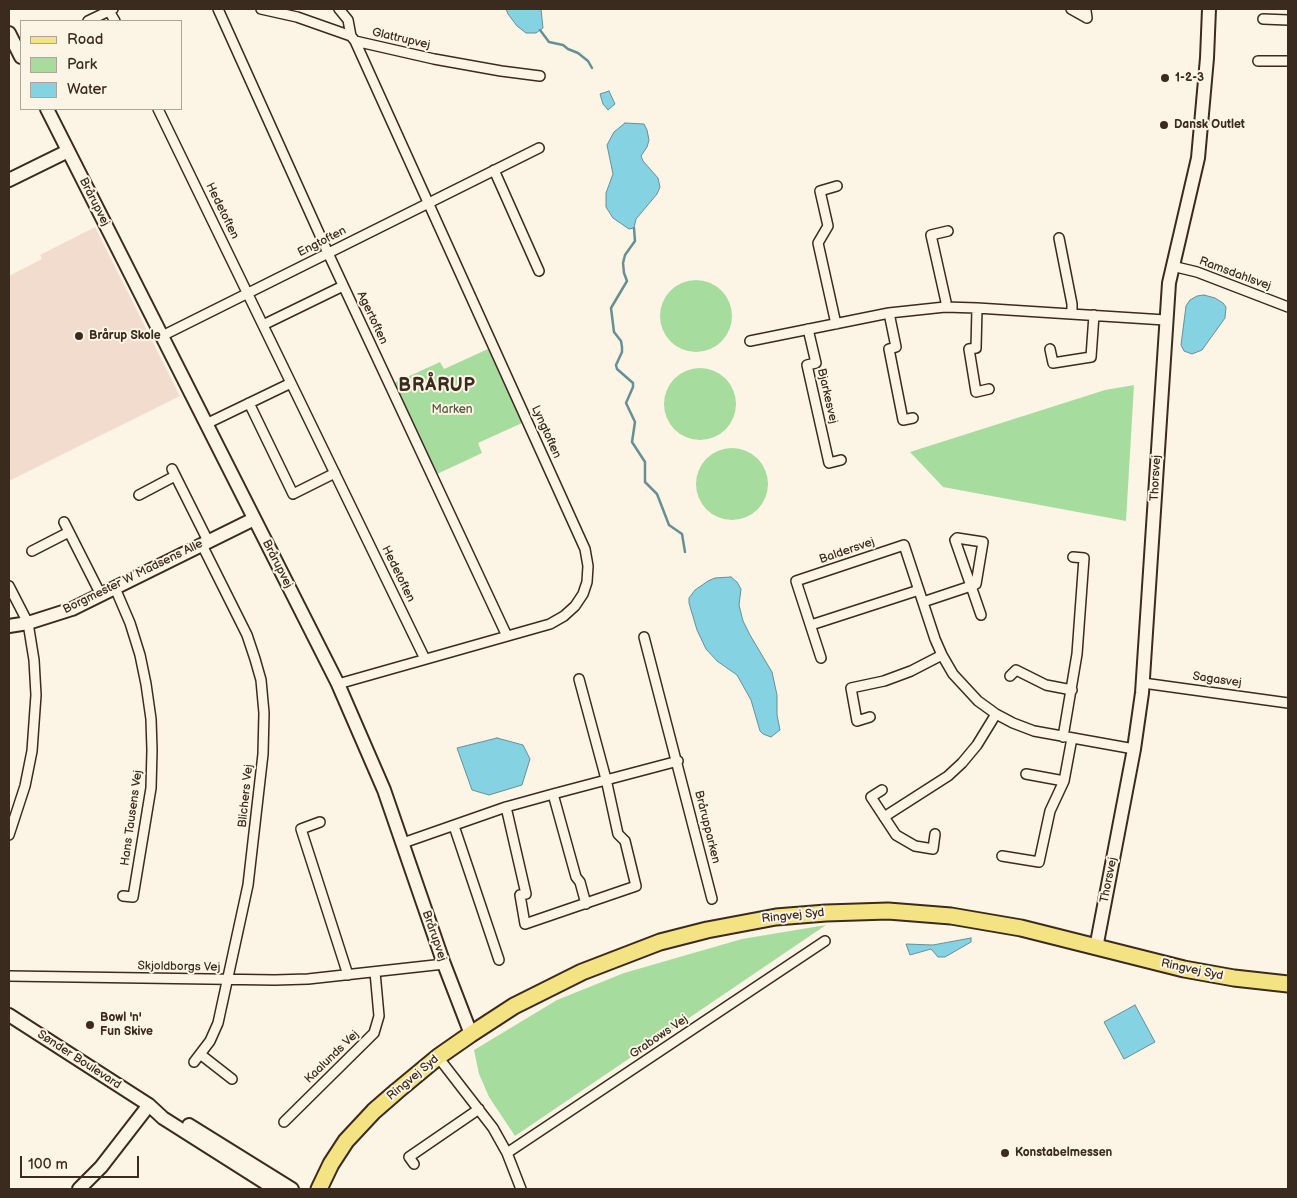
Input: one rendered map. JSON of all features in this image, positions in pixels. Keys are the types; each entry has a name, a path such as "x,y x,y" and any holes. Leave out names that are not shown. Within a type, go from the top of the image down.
{"main road":[{"name":"Ringvej Syd","path":"318,1189 341,1148 391,1096 438,1057 471,1034 514,1006 582,972 660,942 707,930 776,917 863,911 951,916 1021,928 1184,969 1234,978 1288,984"},
{"name":"Ringvej Syd","path":"328,1189 353,1135"}],"street":[{"name":"Agertoften","path":"218,9 343,286 507,636"},
{"name":"Glattrupvej","path":"261,9 296,17 353,39 453,62 540,76"},
{"name":"Lyngtoften","path":"338,684 550,624 564,616 575,606 583,594 587,582 588,566 585,550 353,39 348,20 339,9"},
{"path":"1071,9 1088,18 1086,11"},
{"name":"Thorsvej","path":"1096,948 1134,749 1142,683 1165,320 1172,266 1198,158 1207,58 1209,9"},
{"path":"90,20 111,10"},
{"path":"1263,19 1288,20"},
{"path":"9,33 20,54"},
{"path":"1258,61 1288,61"},
{"name":"Brårupvej","path":"48,110 338,684 373,765 471,1034"},
{"name":"Hedetoften","path":"158,110 425,659"},
{"name":"Engtoften","path":"162,336 539,148"},
{"path":"9,180 68,151"},
{"path":"494,170 539,271"},
{"path":"836,324 818,243 828,226 820,190 837,186"},
{"path":"946,307 931,235 948,231"},
{"path":"1059,238 1072,304 1072,314"},
{"name":"Ramsdahlsvej","path":"1172,266 1196,272 1288,307"},
{"path":"263,325 343,286"},
{"path":"750,342 889,313 946,307 1165,320"},
{"path":"978,308 976,348 969,349 976,392 990,389"},
{"path":"889,313 896,347 889,349 903,420 913,418"},
{"path":"1050,349 1053,363 1091,357 1094,315"},
{"name":"Bjarkesvej","path":"808,329 816,363 807,365 829,463 841,460"},
{"path":"206,424 291,383"},
{"path":"249,403 293,494 335,473"},
{"name":"Blichers Vej","path":"139,495 174,472 247,635 261,680 264,713 263,754 249,876 218,1023 210,1041 194,1062"},
{"name":"Borgmester W Madsens Alle","path":"9,626 28,623 72,609 254,519"},
{"path":"64,522 101,595"},
{"path":"32,551 69,532"},
{"path":"923,602 971,586 976,584 983,542 957,538 955,540 971,586 981,615"},
{"name":"Baldersvej","path":"822,658 796,581 904,544 942,655 953,674 978,701 996,714 1034,731 1134,749"},
{"path":"1002,856 1040,862 1050,811 1064,781 1077,654 1084,558 1073,557"},
{"path":"9,586 28,623 34,660 36,695 32,750 25,786 9,835"},
{"name":"Hans Tausens Vej","path":"115,588 130,623 140,656 151,719 152,750 151,788 133,897 123,896"},
{"path":"811,625 919,590"},
{"name":"Brårupparken","path":"644,636 678,761 712,899"},
{"path":"870,718 857,721 851,688 911,671 942,655"},
{"path":"1010,676 1016,670 1046,685 1072,690"},
{"path":"506,808 526,894 520,895 525,924 636,886 625,841 618,834 606,779 579,679"},
{"name":"Sagasvej","path":"1142,683 1288,703"},
{"path":"884,817 929,790 955,770 977,745 996,714"},
{"path":"402,843 552,794 678,761"},
{"path":"1026,774 1064,781"},
{"path":"882,790 872,796 896,835 915,846 933,849 934,834"},
{"path":"552,794 586,904"},
{"path":"320,822 301,829 348,975"},
{"path":"454,826 499,960"},
{"name":"Grabows Vej","path":"507,1153 825,941"},
{"name":"Skjoldborgs Vej","path":"9,976 274,980 348,975 444,964"},
{"name":"Kaalunds Vej","path":"284,1122 374,1033 379,1016 375,972"},
{"name":"Sønder Boulevard","path":"9,1015 149,1105 163,1118 275,1189"},
{"path":"200,1054 232,1079"},
{"path":"438,1057 493,1128 507,1153 520,1189"},
{"path":"79,1189 100,1167 149,1105"},
{"name":"Sønder Boulevard","path":"149,1105 168,1111 292,1189"},
{"path":"414,1164 408,1157 479,1109"}],"shaded area":[{"name":"Brårup Skole","path":"95,227 180,396 9,481 9,276 42,259 40,255"}],"green space":[{"path":"696,280 716,286 726,296 732,316 726,336 716,346 696,352 676,346 666,336 660,316 666,296 676,286"},
{"name":"Marken","path":"488,349 522,423 478,443 482,453 437,474 394,383 440,362 444,369"},
{"path":"700,368 720,374 730,384 736,404 730,424 720,434 700,440 680,434 670,424 664,404 670,384 680,374"},
{"path":"1134,385 1126,521 943,487 910,452 1105,390"},
{"path":"732,448 752,454 762,464 768,484 762,504 752,514 732,520 712,514 702,504 696,484 702,464 712,454"},
{"path":"826,925 515,1136 489,1097 479,1074 474,1050 557,1000 624,973 742,939"}],"water":[{"path":"506,9 541,9 543,28 536,33 526,33 517,26"},
{"path":"609,91 615,104 608,110 603,104 600,94"},
{"path":"625,123 644,124 649,140 641,156 658,178 660,187 657,194 636,219 634,228 629,229 613,218 606,207 606,193 613,174 607,145 614,132"},
{"path":"1204,295 1215,298 1223,303 1226,307 1225,318 1202,350 1192,354 1184,351 1181,345 1186,306 1190,300"},
{"path":"731,577 741,589 739,605 743,621 772,672 777,695 777,715 780,730 771,737 760,731 751,700 737,675 717,661 706,649 697,630 689,603 689,598 695,590 708,581 715,578"},
{"path":"497,738 523,745 530,759 522,785 489,795 472,790 457,748"},
{"path":"971,938 971,942 945,957 938,957 931,949 910,955 906,944 933,945"},
{"path":"1135,1005 1155,1042 1124,1059 1104,1022"}],"waterway":[{"path":"540,30 549,42 563,45 578,53 588,61 592,68"},
{"path":"634,228 635,241 625,255 623,263 627,281 611,308 614,332 621,341 622,347 622,352 616,365 617,369 633,383 626,403 635,422 632,442 645,462 645,482 657,494 669,525 682,534 685,552"}],"place":[{"name":"1-2-3","path":"1165,78"},
{"name":"Dansk Outlet","path":"1164,125"},
{"name":"Brårup Skole","path":"79,336"},
{"name":"Bowl 'n' Fun Skive","path":"90,1025"},
{"name":"Konstabelmessen","path":"1005,1153"}],"district":[{"name":"BRÅRUP","path":"437,386"}]}
